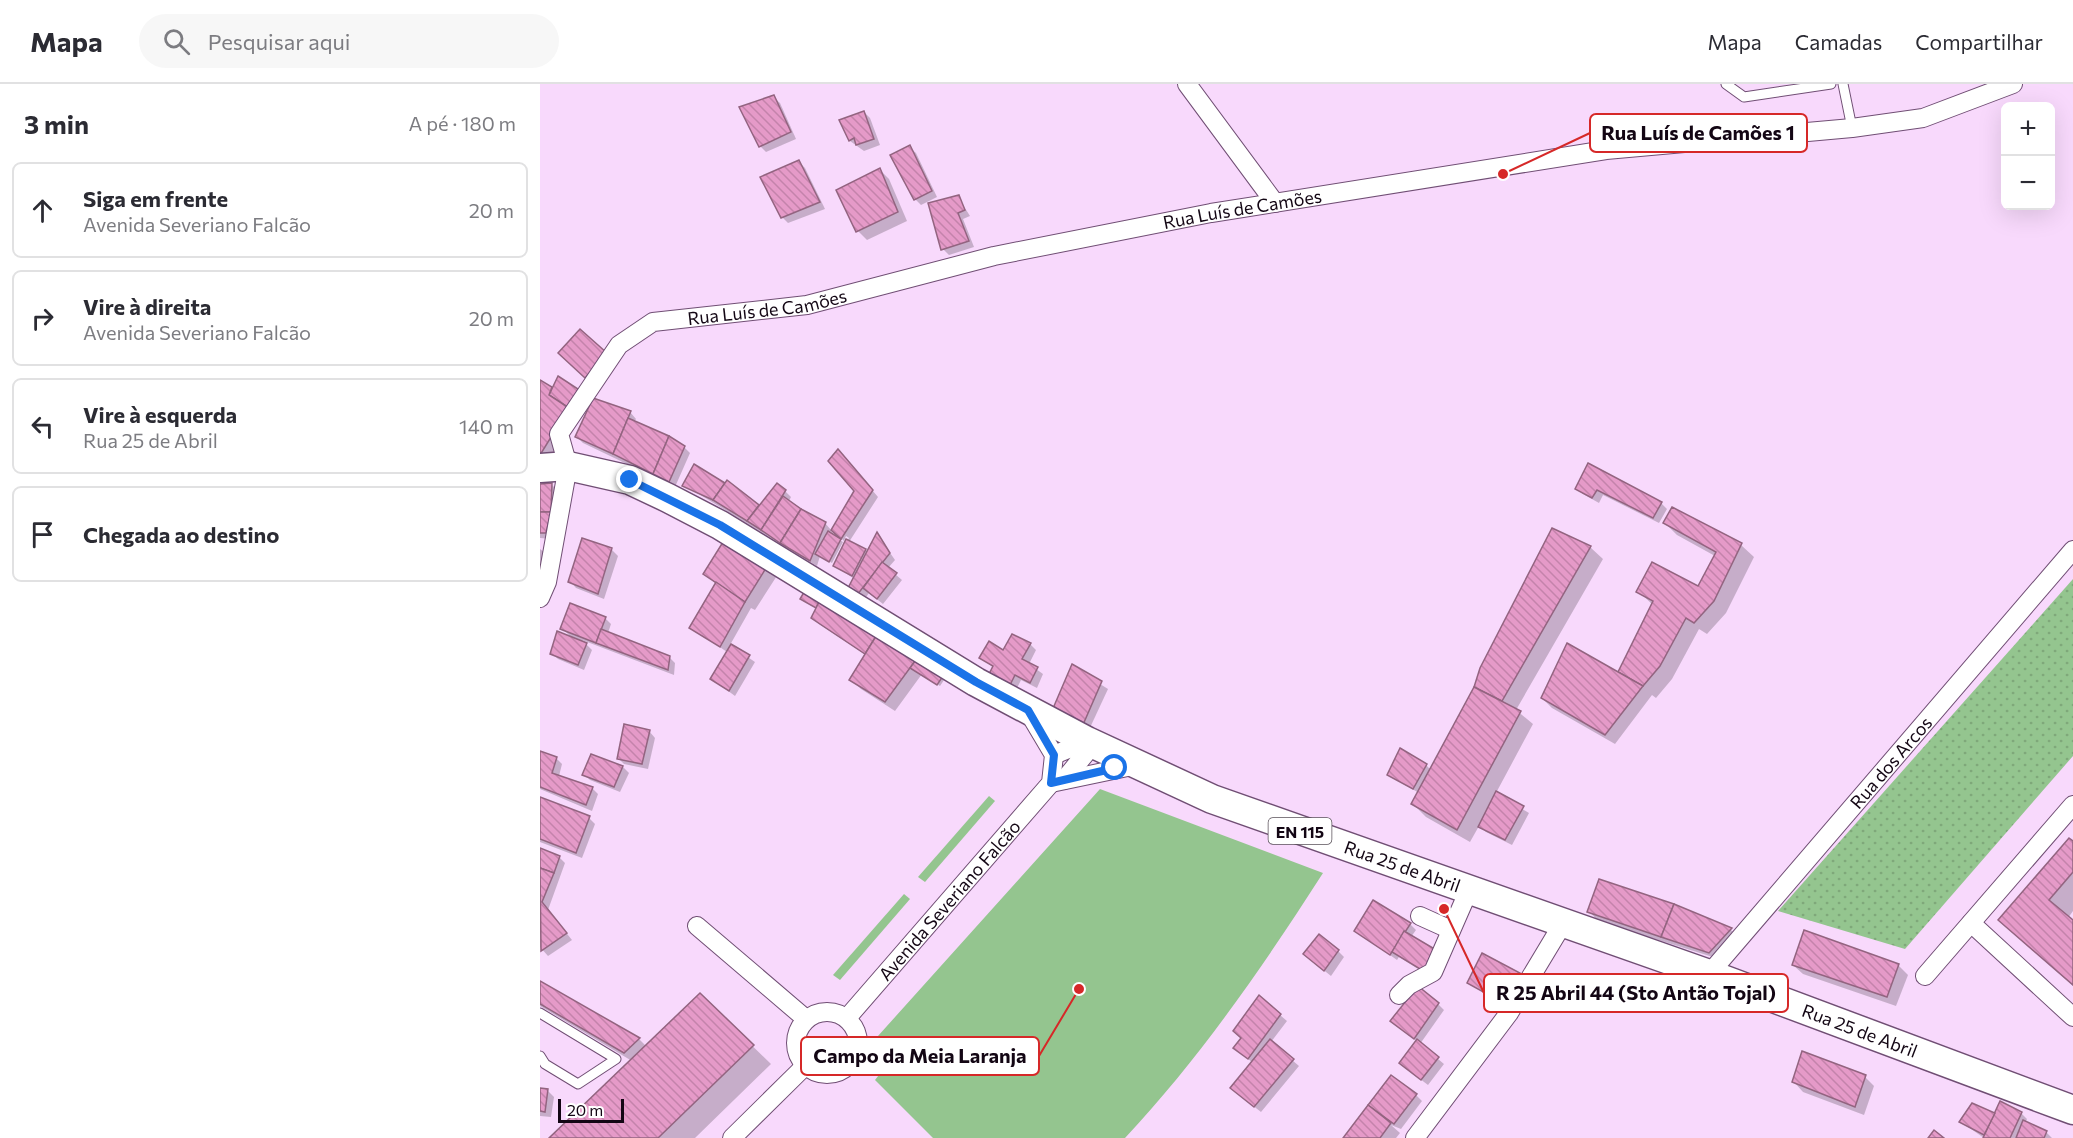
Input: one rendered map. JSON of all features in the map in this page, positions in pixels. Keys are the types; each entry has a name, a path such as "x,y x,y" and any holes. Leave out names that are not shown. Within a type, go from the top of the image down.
{"main road":[{"name":"Rua 25 de Abril","path":"554,467 630,480 710,519 976,682 1087,741 1212,799 1468,892 1708,974 2073,1110"}],"street":[{"path":"1187,84 1275,203"},
{"name":"Rua Luís de Camões","path":"554,467 559,434 619,345 653,322 807,304 994,256 1275,203 1606,150 1851,128 1923,118 2013,84"},
{"path":"540,598 547,582 554,467"},
{"name":"Rua dos Arcos","path":"1708,974 2073,550"},
{"path":"1028,710 1054,755 1058,781 1138,765"},
{"path":"1054,755 1087,741"},
{"name":"Avenida Severiano Falcão","path":"847,1018 1058,781 1086,753 1087,741"},
{"path":"1925,976 2073,805"},
{"path":"1399,994 1409,985 1433,972 1468,892"},
{"path":"1419,916 1451,930"},
{"path":"1971,923 2073,1017"},
{"path":"1415,1138 1509,1012 1563,925"},
{"path":"697,926 806,1019"},
{"path":"827,1011 847,1018 854,1026 859,1040 858,1052 853,1061 846,1068 834,1074 823,1074 806,1065 798,1053 796,1042 799,1030 806,1019 816,1013 827,1011"},
{"path":"732,1138 806,1065"}],"lane":[{"path":"1726,84 1744,97 1832,84"},
{"path":"1843,84 1851,128"},
{"path":"540,1013 616,1059 578,1084 545,1064 540,1056"}],"green space":[{"path":"2073,579 2073,756 1905,949 1778,911"},
{"path":"1100,789 1323,873 1230,1010 1179,1076 1125,1138 933,1138 875,1080 889,1062 869,1046"},
{"path":"989,796 995,801 925,882 918,877"},
{"path":"904,894 910,899 840,980 833,975"}],"building":[{"path":"774,95 791,132 759,147 739,107"},
{"path":"864,111 874,139 856,145 854,138 849,141 839,120"},
{"path":"910,145 932,191 914,200 890,155"},
{"path":"799,160 820,202 781,218 760,177"},
{"path":"880,168 898,212 856,232 836,190"},
{"path":"959,195 965,210 958,213 969,241 941,250 928,203"},
{"path":"580,329 607,353 585,378 558,353"},
{"path":"558,376 578,389 569,408 549,395"},
{"path":"540,380 552,387 549,395 569,408 540,455"},
{"path":"593,398 631,411 613,454 575,437"},
{"path":"628,418 669,436 653,474 613,454"},
{"path":"669,436 685,446 669,482 653,474"},
{"path":"838,449 873,490 841,539 831,530 854,491 828,461"},
{"path":"1588,463 1662,502 1653,518 1597,490 1592,498 1575,489"},
{"path":"694,464 725,483 713,500 682,486"},
{"path":"727,480 759,505 747,521 713,500"},
{"path":"552,483 551,512 540,512 540,484"},
{"path":"777,483 786,490 761,530 747,521"},
{"path":"783,496 801,509 780,543 761,530"},
{"path":"1672,507 1742,543 1714,601 1694,623 1686,618 1660,666 1643,686 1618,672 1653,601 1636,592 1652,562 1698,586 1716,552 1663,523"},
{"path":"801,509 826,522 810,561 780,543"},
{"path":"540,512 551,512 546,533 540,533"},
{"path":"1552,528 1591,546 1502,701 1474,687 1480,668"},
{"path":"828,531 841,539 829,562 815,554"},
{"path":"877,532 890,553 857,595 848,588"},
{"path":"728,534 771,560 745,602 703,574"},
{"path":"582,538 612,548 598,594 568,582"},
{"path":"846,539 866,549 852,576 833,566"},
{"path":"882,562 897,573 877,599 863,588"},
{"path":"716,582 745,602 720,647 689,628"},
{"path":"807,587 822,596 816,608 800,599"},
{"path":"822,596 878,633 865,654 811,618"},
{"path":"570,603 606,617 596,643 560,629"},
{"path":"601,629 670,656 668,670 596,643"},
{"path":"557,631 587,643 578,665 550,654"},
{"path":"878,633 918,657 885,702 849,680"},
{"path":"1012,634 1031,643 1022,659 1038,667 1030,683 1015,675 1008,689 987,678 993,666 979,658 989,641 1003,650"},
{"path":"1567,643 1643,686 1605,735 1541,698"},
{"path":"731,644 750,655 729,691 710,679"},
{"path":"918,657 945,673 937,685 910,668"},
{"path":"1072,664 1102,681 1082,727 1051,713"},
{"path":"1474,687 1521,711 1457,830 1411,804"},
{"path":"624,724 650,730 642,764 617,759"},
{"path":"1400,748 1427,764 1413,789 1387,775"},
{"path":"540,751 557,757 552,773 593,787 586,805 540,787"},
{"path":"591,754 623,766 614,787 582,775"},
{"path":"1496,791 1524,806 1505,840 1478,827"},
{"path":"540,797 590,816 576,853 540,839"},
{"path":"2069,838 2073,841 2073,872 2049,900 2073,920 2073,985 1998,920"},
{"path":"540,848 560,856 554,873 540,868"},
{"path":"540,868 554,873 542,902 567,933 541,951"},
{"path":"1599,879 1674,904 1661,937 1587,912"},
{"path":"1373,900 1411,923 1390,955 1354,931"},
{"path":"1674,904 1732,928 1709,953 1661,937"},
{"path":"1804,930 1899,964 1887,997 1792,965"},
{"path":"1404,931 1438,951 1425,972 1392,952"},
{"path":"1319,934 1339,950 1324,971 1303,954"},
{"path":"1482,953 1520,973 1505,1004 1467,983"},
{"path":"540,981 640,1038 624,1053 540,1004"},
{"path":"1418,986 1439,1003 1414,1039 1390,1021"},
{"path":"700,993 754,1045 658,1138 549,1138"},
{"path":"1259,995 1281,1014 1248,1059 1233,1048 1241,1038 1233,1031"},
{"path":"1270,1039 1294,1059 1254,1107 1230,1088"},
{"path":"1417,1039 1439,1057 1421,1080 1399,1063"},
{"path":"1802,1051 1866,1075 1855,1107 1792,1082"},
{"path":"1391,1075 1417,1094 1394,1124 1368,1105"},
{"path":"540,1088 548,1089 545,1112 540,1111"},
{"path":"2000,1101 2022,1112 2010,1138 1983,1138"},
{"path":"1972,1103 1995,1113 1984,1135 1959,1122"},
{"path":"1368,1105 1391,1123 1380,1138 1343,1138"},
{"path":"2023,1120 2047,1131 2044,1138 2016,1138"},
{"path":"1934,1130 1944,1138 1928,1138"}],"place":[{"name":"Rua Luís de Camões 1","path":"1503,174"},
{"name":"R 25 Abril 44 (Sto Antão Tojal)","path":"1444,909"},
{"name":"Campo da Meia Laranja","path":"1079,989"}],"route":[{"path":"630,480 720,525 976,682 1028,710 1054,755 1051,783 1115,768"}]}
